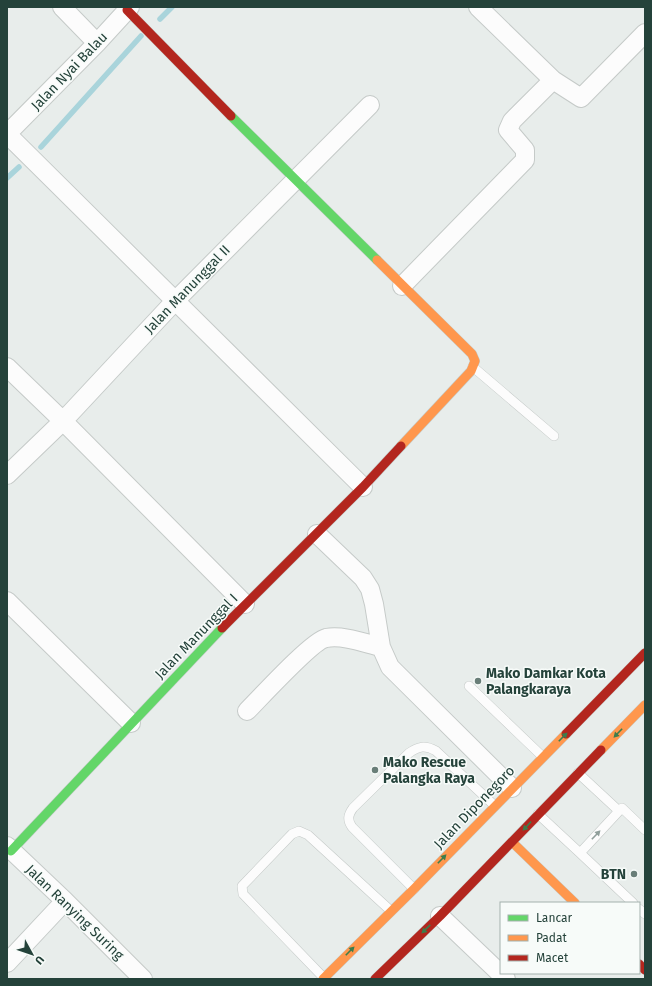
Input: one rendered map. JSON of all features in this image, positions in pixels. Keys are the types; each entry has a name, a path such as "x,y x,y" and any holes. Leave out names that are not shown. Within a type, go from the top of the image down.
{"street":[{"path":"62,7 97,43"},
{"path":"478,7 553,80 580,98 645,33"},
{"path":"132,12 145,28 295,180 472,354 475,361 473,367"},
{"name":"Jalan Nyai Balau","path":"14,141 97,43 132,12"},
{"path":"402,286 525,160 525,150 508,130 512,120 553,80"},
{"name":"Jalan Manunggal II","path":"7,476 63,421 175,301 370,105"},
{"path":"14,141 363,487"},
{"path":"7,367 63,421 245,604"},
{"name":"Jalan Manunggal I","path":"9,848 245,604 363,487 471,371 473,367"},
{"path":"317,534 363,578 370,589 381,647 390,667 512,788"},
{"path":"7,601 131,723"},
{"path":"247,711 310,648 324,639 345,639 381,647"},
{"name":"Jalan Diponegoro","path":"324,978 390,911 414,889 543,756 643,660"},
{"path":"375,979 440,916 645,705"},
{"path":"512,842 574,902"},
{"name":"Jalan Ranying Suring","path":"9,848 65,901 143,979"},
{"path":"7,963 65,901"},
{"path":"440,916 500,973"}],"lane":[{"path":"473,367 554,436"},
{"path":"469,686 543,756"},
{"path":"414,889 352,827 349,822 348,815 352,808 409,752 417,748 428,746 436,750 495,806"},
{"path":"578,773 619,811"},
{"path":"580,852 622,808 645,830"},
{"path":"538,814 632,902"},
{"path":"324,978 243,894 242,886 292,834 298,831 308,835 390,911"}],"waterway":[{"path":"160,19 172,7"},
{"path":"41,147 141,36"},
{"path":"7,178 19,167"}],"traffic: fast":[{"path":"231,116 377,260"},
{"path":"11,851 222,628"}],"traffic: slow":[{"path":"377,260 472,354 475,361 471,371 401,446"},
{"path":"601,750 645,705"},
{"path":"323,979 414,889 566,734"},
{"path":"512,842 574,902"}],"traffic: jam":[{"path":"127,10 231,116"},
{"path":"222,628 363,487 401,446"},
{"path":"566,734 645,653"},
{"path":"375,979 440,916 601,750"},
{"path":"640,965 645,970"}],"place":[{"name":"Mako Damkar Kota Palangkaraya","path":"478,681"},
{"name":"Mako Rescue Palangka Raya","path":"375,770"},
{"name":"BTN","path":"634,874"}]}
